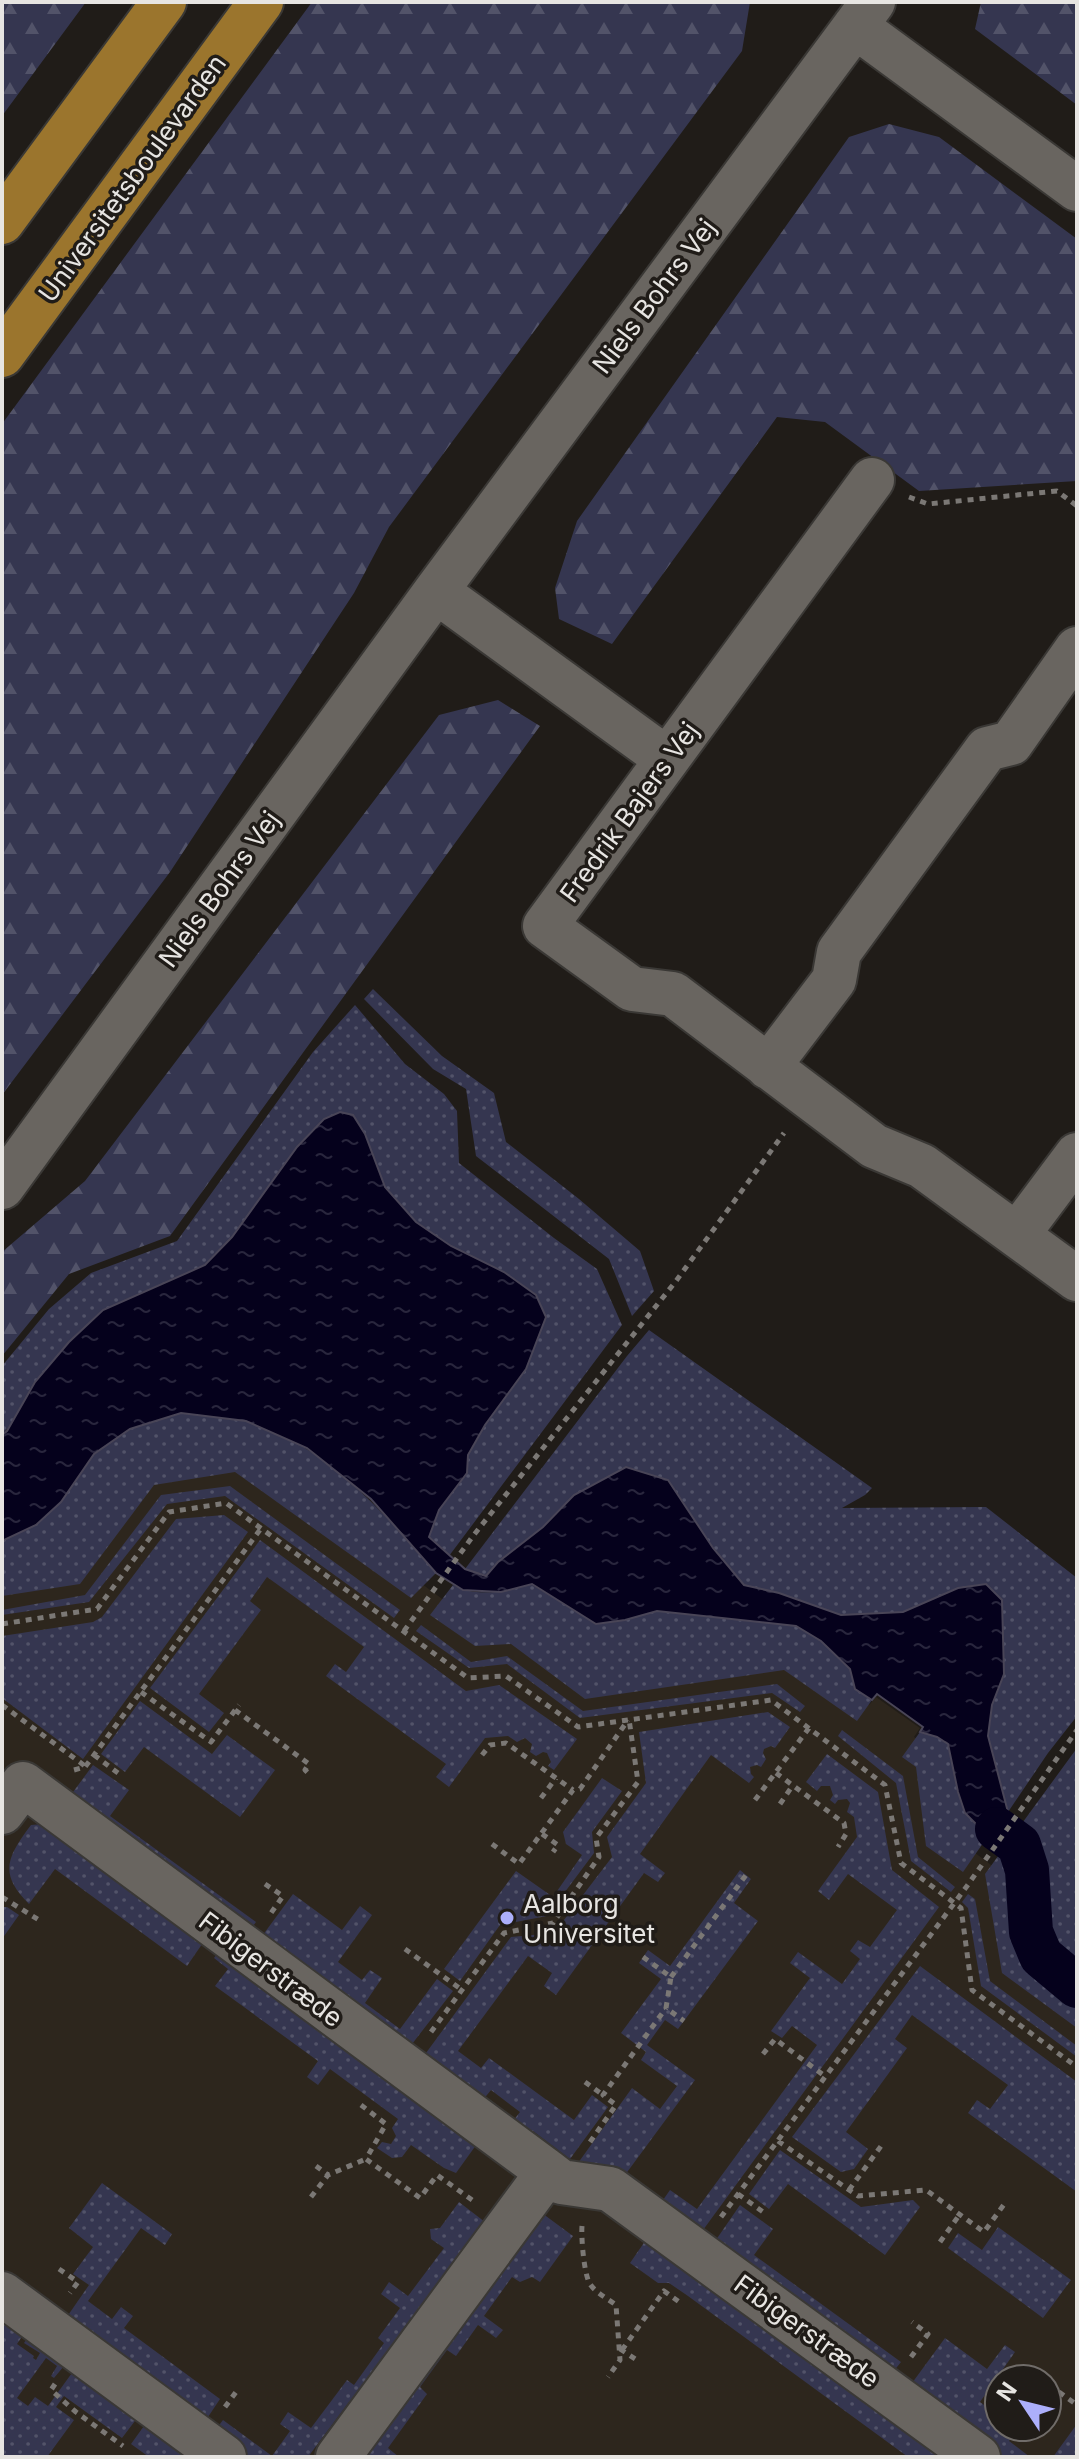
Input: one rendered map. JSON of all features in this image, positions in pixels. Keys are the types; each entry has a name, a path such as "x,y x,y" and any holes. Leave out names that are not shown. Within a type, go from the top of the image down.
{"main road":[{"path":"2,222 164,2"},
{"name":"Universitetsboulevarden","path":"2,355 261,2"}],"street":[{"path":"864,14 1077,189"},
{"name":"Niels Bohrs Vej","path":"2,1187 436,591 864,14"},
{"name":"Fredrik Bajers Vej","path":"872,480 545,926 632,989 673,994 874,1146 922,1166 1077,1279"},
{"path":"436,591 667,759"},
{"path":"768,1067 834,980 839,952 987,749 1011,743 1077,649"},
{"path":"1017,1235 1077,1155"},
{"name":"Fibigerstræde","path":"13,1798 404,2068 555,2177 610,2189 978,2457"},
{"path":"338,2457 508,2226 555,2177"},
{"path":"2,2294 224,2457"}],"path":[{"path":"872,480 893,479 903,494 928,504 1057,491 1077,506"},
{"path":"404,1631 473,1536 676,1281 810,1099"},
{"path":"2,1624 97,1609 169,1512 226,1503 468,1678 506,1676 578,1727 771,1700 885,1785 901,1863 961,1908 972,1990 1077,2067"},
{"path":"13,1798 85,1767 262,1527"},
{"path":"141,1692 211,1742 237,1708 309,1764 305,1770 309,1774"},
{"path":"2,1705 85,1767"},
{"path":"482,1755 490,1745 506,1743 573,1790 580,1789 629,1719"},
{"path":"404,2068 504,1933 553,1923 599,1857 596,1838 638,1782 629,1719"},
{"path":"755,1800 809,1728"},
{"path":"696,2251 954,1903 1077,1730"},
{"path":"94,1755 122,1776"},
{"path":"776,1773 844,1823 846,1834 838,1847"},
{"path":"541,1798 556,1778"},
{"path":"780,1804 793,1785"},
{"path":"492,1844 519,1864 573,1790"},
{"path":"542,1834 558,1845 553,1852"},
{"path":"603,2095 666,2008 671,1977 746,1875"},
{"path":"2,1897 39,1920"},
{"path":"405,1949 462,1990"},
{"path":"643,1957 671,1977"},
{"path":"666,2008 684,2021"},
{"path":"763,2054 775,2039 826,2077"},
{"path":"555,2177 616,2105 585,2082"},
{"path":"311,2197 328,2175 366,2159 386,2124 361,2105"},
{"path":"778,2141 858,2196 926,2190 984,2232 1005,2203"},
{"path":"849,2190 884,2142"},
{"path":"366,2159 420,2198 437,2175 508,2226"},
{"path":"316,2166 328,2175"},
{"path":"738,2194 766,2214"},
{"path":"940,2242 960,2214"},
{"path":"586,2263 591,2286 616,2305 620,2360 608,2377"},
{"path":"621,2349 664,2291 682,2304"},
{"path":"621,2349 640,2362"},
{"path":"62,2399 76,2412 125,2443 118,2452"}],"shaded area":[{"name":"Aalborg Universitet","path":"2,1370 237,1447 472,1621 788,1646 869,1705 876,1697 920,1728 914,1737 943,1759 958,1840 1003,1874 1077,2003 1077,2457 2,2457"}],"green space":[{"path":"2,2 86,2 2,116"},
{"path":"312,2 750,2 742,51 389,527 354,593 170,872 2,1095 2,424"},
{"path":"981,2 1077,2 1077,105 975,29"},
{"path":"889,124 939,137 1077,239 1077,481 919,491 825,422 777,417 612,644 559,619 555,588 577,521 849,137"},
{"path":"498,700 540,726 170,1236 69,1274 2,1356 2,1252 85,1181 439,715"},
{"path":"373,989 442,1056 494,1093 506,1142 640,1251 654,1291 632,1316 609,1259 476,1156 466,1089 433,1069 364,999"},
{"path":"355,1005 405,1064 444,1094 457,1111 459,1163 597,1269 622,1325 449,1556 429,1537 438,1510 467,1473 468,1455 485,1425 526,1370 546,1317 536,1294 504,1272 451,1246 416,1222 385,1187 365,1134 297,1147 232,1237 205,1265 103,1310 2,1435 2,1366 49,1309 91,1273 177,1241 313,1052"},
{"path":"649,1330 872,1488 842,1508 986,1507 1077,1578 1077,1716 1008,1812 988,1736 992,1705 1004,1674 957,1588 903,1612 841,1615 779,1593 744,1585 713,1548 574,1495 543,1527 498,1562 486,1576 465,1569"},
{"path":"181,1413 247,1421 303,1447 352,1484 436,1573 411,1598 235,1472 154,1485 80,1584 2,1596 2,1541 36,1525 61,1502 94,1454 130,1429"},
{"path":"230,1486 400,1610 394,1618 225,1496 167,1504 89,1602 2,1615 2,1610 85,1595 161,1495"},
{"path":"224,1515 248,1532 83,1759 2,1698 2,1636 93,1622 102,1617 176,1519"},
{"path":"260,1540 466,1691 499,1685 577,1739 554,1770 548,1766 551,1762 547,1753 536,1756 530,1752 532,1744 525,1738 517,1742 508,1736 485,1738 449,1787 436,1777 446,1764 326,1676 335,1664 346,1672 364,1647 267,1577 250,1601 261,1610 199,1694 224,1713 209,1732 150,1688"},
{"path":"531,1584 596,1624 657,1611 796,1626 821,1641 850,1669 855,1689 872,1700 857,1721 784,1670 585,1699 511,1644 475,1646 430,1615 453,1585 482,1592"},
{"path":"421,1625 471,1662 507,1656 583,1711 777,1684 805,1706 800,1712 772,1693 580,1718 507,1664 469,1668 416,1631"},
{"path":"140,1701 212,1754 227,1735 275,1770 240,1817 144,1747 125,1772 101,1754"},
{"path":"768,1712 790,1727 775,1748 764,1749 766,1759 761,1767 750,1767 754,1777 749,1783 711,1755 640,1854 665,1873 658,1882 644,1873 556,1995 544,1986 552,1973 528,1956 458,2051 481,2068 489,2058 574,2120 592,2095 608,2107 570,2159 533,2131 520,2147 503,2134 520,2112 491,2090 473,2112 415,2068 511,1937 554,1933 612,1857 607,1837 646,1783 639,1732"},
{"path":"842,1730 903,1776 918,1857 955,1887 951,1892 911,1861 896,1783 838,1736"},
{"path":"920,1732 948,1744 965,1806 988,1836 963,1872 926,1846 916,1767 902,1757"},
{"path":"1077,1748 1077,2028 1002,1973 985,1874"},
{"path":"827,1754 878,1792 892,1870 939,1907 695,2241 656,2210 670,2190 697,2209 817,2045 792,2026 782,2038 771,2031 810,1978 790,1963 798,1952 842,1984 860,1959 850,1951 858,1940 870,1947 897,1910 848,1874 829,1900 818,1891 857,1837 854,1817 847,1812 850,1803 847,1799 838,1800 835,1804 830,1800 833,1795 830,1786 821,1786 817,1791 806,1782"},
{"path":"93,1765 129,1790 110,1816 256,1922 243,1940 62,1807"},
{"path":"602,1778 622,1791 592,1832 594,1853 547,1916 500,1925 460,1981 444,1969 516,1871 553,1897 582,1855 566,1844 563,1832"},
{"path":"55,1823 209,1934 187,1966 55,1869 29,1904 13,1884 9,1866 11,1857 31,1825"},
{"path":"740,1870 751,1879 734,1903 758,1921 678,2029 665,2020 647,2045 695,2080 625,2175 578,2163 632,2088 660,2109 677,2086 641,2060 646,2052 621,2033 661,1979 639,1963 648,1950 670,1966"},
{"path":"293,1894 342,1930 360,1906 372,1915 338,1962 362,1980 370,1970 382,1978 365,2003 400,2029 437,1979 453,1991 402,2057 254,1947"},
{"path":"968,1894 975,1899 990,1981 1077,2046 1077,2057 981,1986 968,1908 962,1902"},
{"path":"2,1907 19,1915 2,1939"},
{"path":"223,1946 479,2141 456,2173 411,2145 402,2157 392,2158 377,2148 382,2142 391,2144 396,2136 392,2128 398,2119 330,2069 318,2085 307,2077 318,2061 215,1986 228,1969 214,1958"},
{"path":"920,1966 1077,2082 1077,2192 968,2113 977,2100 990,2109 1008,2085 912,2015 895,2039 907,2048 846,2132 868,2149 854,2169 841,2172 792,2137"},
{"path":"780,2150 861,2207 913,2200 920,2207 885,2255 788,2184 769,2209 749,2194"},
{"path":"102,2183 172,2234 165,2245 141,2228 88,2301 112,2319 121,2307 133,2316 124,2328 220,2399 202,2426 62,2324 89,2285 73,2274 93,2247 69,2228"},
{"path":"459,2202 494,2229 360,2411 349,2402 308,2457 240,2457 211,2436 223,2420 272,2456 290,2431 280,2424 288,2412 311,2428 347,2380 354,2385 384,2343 378,2338 400,2308 381,2294 389,2282 408,2296 444,2248 431,2239 430,2229 440,2228"},
{"path":"531,2205 573,2236 540,2282 532,2277 520,2282 512,2277 484,2316 503,2330 496,2338 478,2325 456,2356 447,2350 420,2387 427,2394 388,2448 399,2457 346,2457"},
{"path":"740,2205 773,2229 754,2255 901,2362 885,2382 709,2250"},
{"path":"998,2227 1071,2280 1043,2318 948,2248 958,2233 982,2250"},
{"path":"650,2234 951,2457 908,2457 688,2296 669,2283 658,2283 630,2263"},
{"path":"2,2311 27,2329 17,2344 33,2358 36,2360 40,2353 24,2343 31,2333 69,2360 54,2378 51,2376 57,2366 46,2358 17,2398 28,2406 35,2397 48,2406 77,2366 141,2413 122,2438 64,2396 56,2407 74,2420 47,2457 2,2457"},
{"path":"945,2338 983,2366 983,2398 980,2402 983,2404 983,2443 1012,2443 1030,2457 990,2457 904,2394"},
{"path":"1005,2345 1015,2352 1007,2363 992,2363"},
{"path":"149,2419 201,2457 149,2457 131,2444"},
{"path":"1077,2424 1077,2457 1053,2457"}],"water":[{"path":"340,1112 353,1115 365,1134 385,1187 416,1222 451,1246 504,1272 536,1295 546,1317 526,1369 485,1425 468,1455 467,1473 439,1510 429,1537 465,1569 486,1576 498,1562 543,1527 574,1495 626,1467 668,1480 713,1548 744,1585 779,1593 841,1615 903,1612 958,1588 986,1584 1002,1600 1004,1674 992,1705 988,1736 1008,1812 997,1829 988,1836 965,1813 948,1744 920,1732 923,1727 877,1694 872,1700 855,1689 850,1669 821,1641 796,1626 657,1611 596,1624 532,1584 501,1592 463,1590 436,1573 371,1499 307,1448 246,1421 181,1413 130,1429 94,1454 61,1502 36,1525 2,1541 2,1435 35,1382 69,1342 103,1310 205,1265 232,1237 297,1147 324,1119"}],"waterway":[{"path":"997,1829 1019,1845 1027,1870 1031,1932 1041,1956 1077,1986"}],"place":[{"name":"Aalborg Universitet","path":"507,1918"}]}
